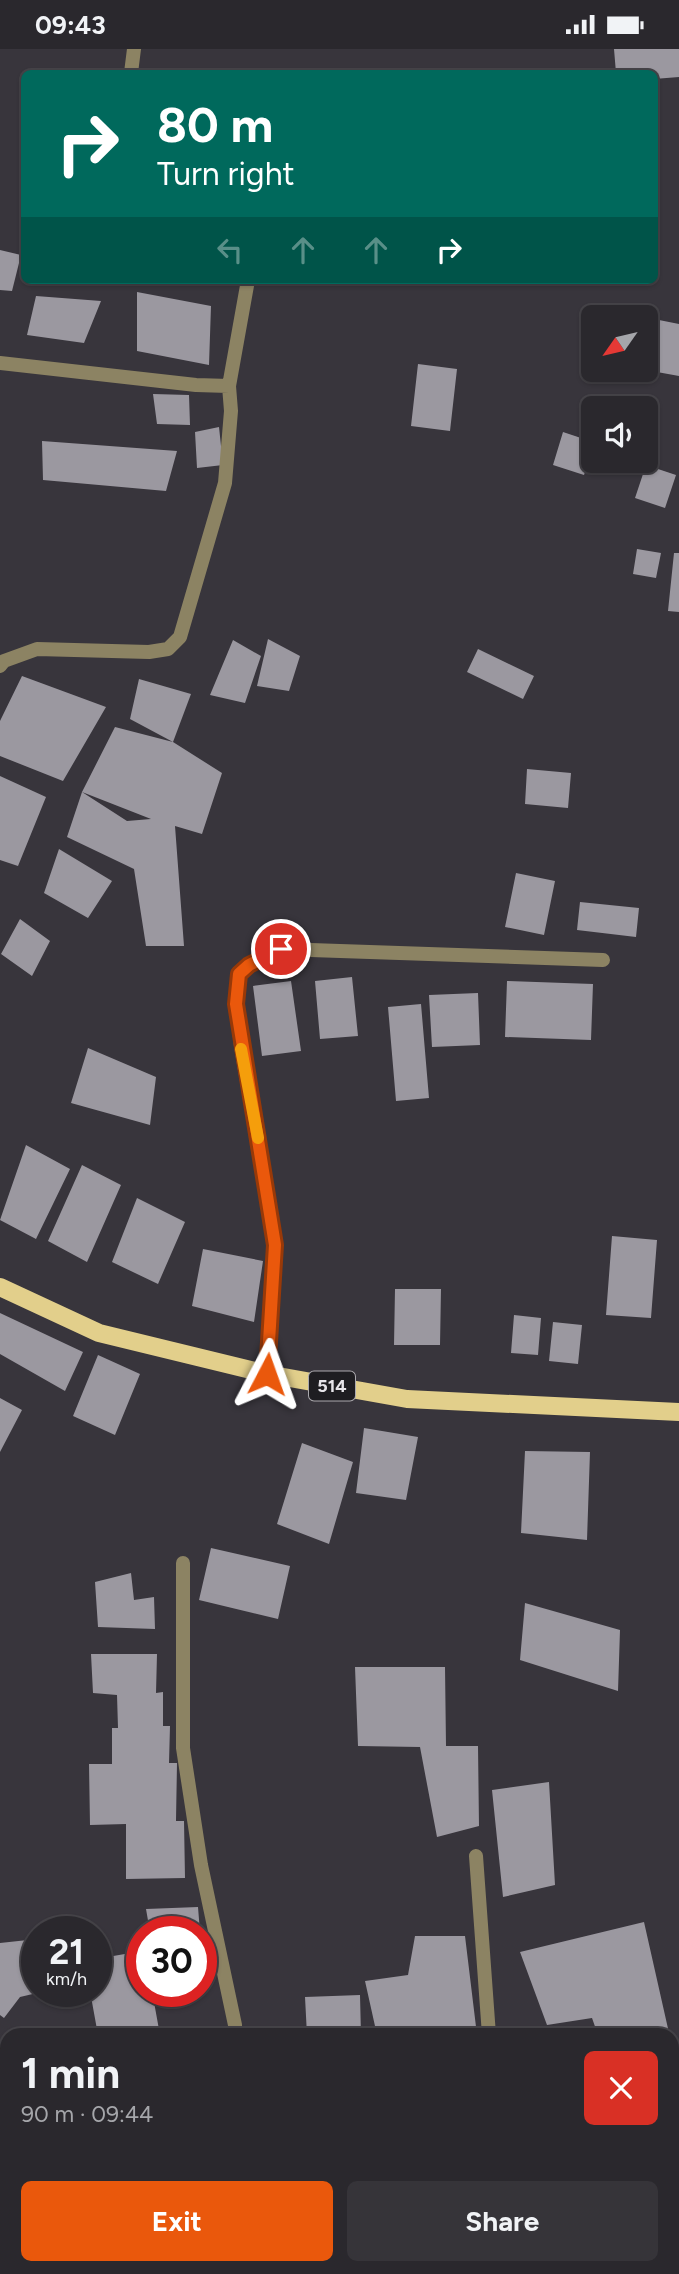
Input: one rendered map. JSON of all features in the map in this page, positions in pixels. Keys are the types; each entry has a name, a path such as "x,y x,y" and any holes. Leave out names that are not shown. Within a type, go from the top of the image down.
{"main road":[{"name":"514","path":"0,1287 99,1333 267,1374 407,1399 679,1412"}],"street":[{"path":"131,70 134,49"},
{"path":"0,666 4,661 37,649 149,652 169,649 180,637 225,483 231,411 229,386 247,284"},
{"path":"0,363 196,385 229,386"},
{"path":"267,1374 275,1245 241,1046 236,1004 239,974 249,965 281,949 603,960"},
{"path":"183,1563 183,1748 201,1865 235,2028"},
{"path":"476,1857 488,2028"}],"building":[{"path":"614,49 679,49 679,77 658,79 658,70 616,70"},
{"path":"0,250 21,255 12,291 0,290"},
{"path":"137,292 211,306 209,365 137,351"},
{"path":"36,296 101,301 84,343 27,335"},
{"path":"658,320 679,324 679,376 658,372"},
{"path":"418,364 457,369 450,431 411,426"},
{"path":"153,394 189,395 190,425 157,424"},
{"path":"219,427 223,465 197,468 195,432"},
{"path":"563,432 581,438 581,473 584,475 553,465"},
{"path":"42,441 177,451 166,491 43,480"},
{"path":"658,469 676,475 665,508 635,498 643,473 658,473"},
{"path":"637,549 661,553 656,578 633,574"},
{"path":"674,553 679,553 679,612 668,611"},
{"path":"268,639 300,656 289,691 257,686"},
{"path":"233,640 261,656 245,703 210,695"},
{"path":"478,649 534,676 523,699 467,672"},
{"path":"22,676 106,707 63,781 0,756 0,721"},
{"path":"139,679 191,694 173,742 130,719"},
{"path":"115,727 173,742 222,773 202,834 175,826 184,946 146,946 134,869 67,837 82,792","holes":["82,792 151,819 127,821"]},
{"path":"527,769 571,773 568,808 525,804"},
{"path":"0,776 46,797 18,866 0,860"},
{"path":"59,849 112,881 88,918 44,893"},
{"path":"516,873 555,881 544,935 505,927"},
{"path":"580,902 639,908 636,937 577,930"},
{"path":"20,919 50,941 32,976 1,954"},
{"path":"352,977 358,1036 320,1039 315,981"},
{"path":"291,981 301,1051 262,1056 253,986"},
{"path":"507,981 593,984 591,1040 505,1037"},
{"path":"478,993 480,1045 432,1047 429,995"},
{"path":"421,1004 429,1098 396,1101 388,1007"},
{"path":"88,1048 156,1077 150,1125 71,1103"},
{"path":"26,1145 70,1169 36,1239 0,1220"},
{"path":"82,1165 121,1185 87,1262 48,1241"},
{"path":"137,1198 185,1222 158,1284 112,1262"},
{"path":"612,1236 657,1240 651,1318 606,1315"},
{"path":"203,1249 263,1261 254,1322 192,1306"},
{"path":"395,1289 441,1289 440,1345 394,1345"},
{"path":"0,1313 83,1352 65,1391 0,1354"},
{"path":"514,1315 541,1318 538,1355 511,1353"},
{"path":"553,1322 582,1325 578,1364 549,1361"},
{"path":"98,1355 140,1374 115,1435 73,1416"},
{"path":"0,1398 22,1410 0,1452"},
{"path":"364,1428 418,1437 406,1500 356,1493"},
{"path":"302,1443 353,1462 329,1544 277,1524"},
{"path":"525,1451 590,1452 587,1540 521,1533"},
{"path":"211,1548 290,1566 278,1619 199,1600"},
{"path":"131,1573 134,1600 154,1597 155,1629 98,1627 95,1582"},
{"path":"525,1603 620,1630 618,1691 520,1660"},
{"path":"91,1654 157,1654 156,1693 163,1692 163,1726 170,1726 169,1763 177,1763 176,1821 184,1821 185,1878 126,1879 126,1824 90,1825 89,1764 112,1764 112,1728 118,1728 117,1695 93,1693"},
{"path":"355,1667 445,1667 446,1746 478,1746 479,1826 437,1837 420,1747 358,1746"},
{"path":"549,1782 555,1885 503,1897 492,1790"},
{"path":"198,1907 199,1916 147,1916 146,1909"},
{"path":"644,1922 668,2028 596,2028 592,2018 547,2025 520,1952"},
{"path":"415,1936 465,1936 476,2028 375,2028 365,1981 408,1975"},
{"path":"21,1941 21,1997 4,2018 0,2015 0,1943"},
{"path":"126,1954 126,2007 155,2007 159,2028 97,2028 93,2007 112,2007 112,1956"},
{"path":"360,1995 361,2028 307,2028 305,1997"}],"slow traffic":[{"path":"241,1049 258,1138"}],"route":[{"path":"267,1374 275,1245 236,1004 239,974 249,965 281,949"}]}
